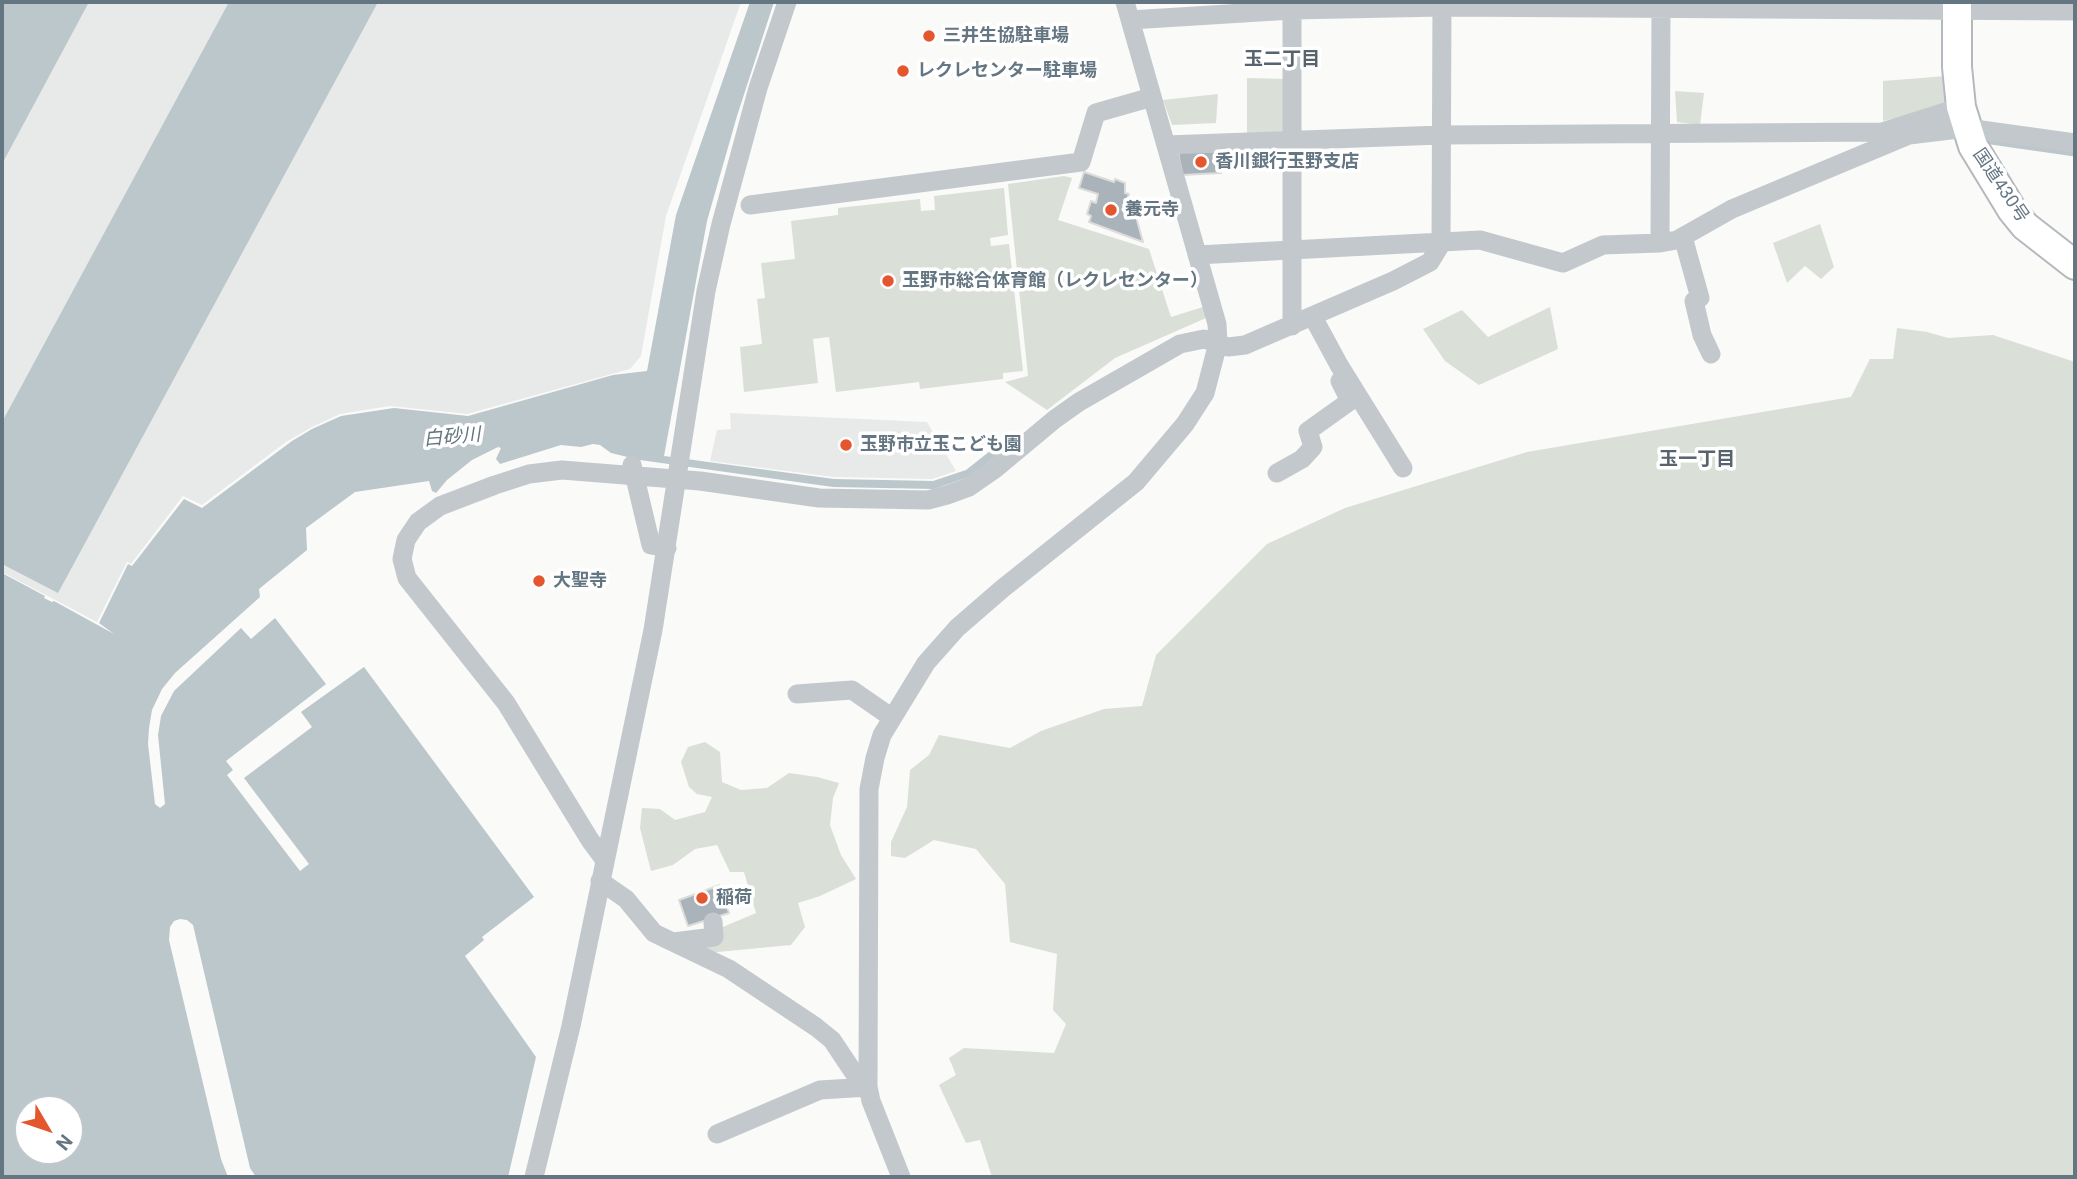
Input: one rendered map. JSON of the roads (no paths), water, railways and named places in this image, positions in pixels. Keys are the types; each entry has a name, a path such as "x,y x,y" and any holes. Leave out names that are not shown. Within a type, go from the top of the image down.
{"highway":[{"name":"国道430号","path":"1957,6 1957,67 1964,118 1973,146 2012,210 2025,226 2075,265"}],"street":[{"path":"534,1177 571,1026 653,630 706,291 720,224 758,88 787,2"},
{"path":"604,859 506,703 407,578 402,559 406,540 418,522 440,506 495,485 529,474 562,470 679,467 819,498 938,498 970,487 1080,402 1180,344 1204,339 1228,347 1245,345 1313,317 1430,262 1441,244 1442,5"},
{"path":"901,1177 868,1087 869,789 874,758 891,717 926,663 957,628 1136,481 1185,424 1205,393 1218,343 1217,324 1127,11 1442,5 1957,6 2075,11"},
{"path":"1292,6 1292,326"},
{"path":"1660,243 1661,6"},
{"path":"750,205 1081,162 1096,113 1152,97"},
{"path":"1197,255 1480,240 1563,263 1603,245 1660,243 1684,237 1732,209 1909,135 1964,118"},
{"path":"1166,145 1441,135 1882,132 1964,118 2075,144"},
{"path":"1684,237 1700,298 1694,301 1702,335 1711,354"},
{"path":"1313,317 1403,468"},
{"path":"1277,473 1302,459 1313,447 1308,431 1350,401 1339,378 1345,374"},
{"path":"633,470 651,545 667,548"},
{"path":"797,694 852,690 891,717"},
{"path":"600,881 626,899 654,933 729,969 817,1027 832,1040 854,1073 868,1087"},
{"path":"673,942 714,937 713,922"},
{"path":"717,1134 820,1090 868,1087"}],"water":[{"path":"2,2 89,2 2,164"},
{"path":"229,2 378,2 58,593 2,564 2,422"},
{"name":"白砂川","path":"750,2 774,2 707,221 664,456 834,479 933,481 966,470 1009,436 1015,442 969,477 934,489 833,487 640,460 611,453 600,445 593,444 581,447 561,445 500,464 496,459 501,448 498,447 472,460 447,480 436,493 432,491 429,481 355,492 306,528 307,550 259,589 260,597 175,673 162,689 152,710 148,744 155,804 160,808 165,804 158,735 161,716 174,691 241,628 251,639 275,618 326,684 226,761 233,770 227,775 300,871 309,864 244,778 312,727 301,712 364,667 534,897 482,937 484,940 465,956 536,1057 508,1177 256,1177 250,1168 193,925 180,919 174,921 170,927 169,940 221,1159 228,1177 2,1177 2,573 114,634 99,623 128,564 132,566 184,499 202,508 312,429 341,416 394,408 468,416 613,375 647,371 676,215"}],"waterway":[{"path":"1984,141 2075,154"}],"place":[{"name":"三井生協駐車場","path":"929,36"},
{"name":"レクレセンター駐車場","path":"903,71"},
{"name":"香川銀行玉野支店","path":"1201,162"},
{"name":"養元寺","path":"1111,210"},
{"name":"玉野市総合体育館（レクレセンター）","path":"888,281"},
{"name":"玉野市立玉こども園","path":"846,445"},
{"name":"大聖寺","path":"539,581"},
{"name":"稲荷","path":"702,898"}],"district":[{"name":"玉二丁目","path":"1282,60"},
{"name":"玉一丁目","path":"1697,460"}]}
